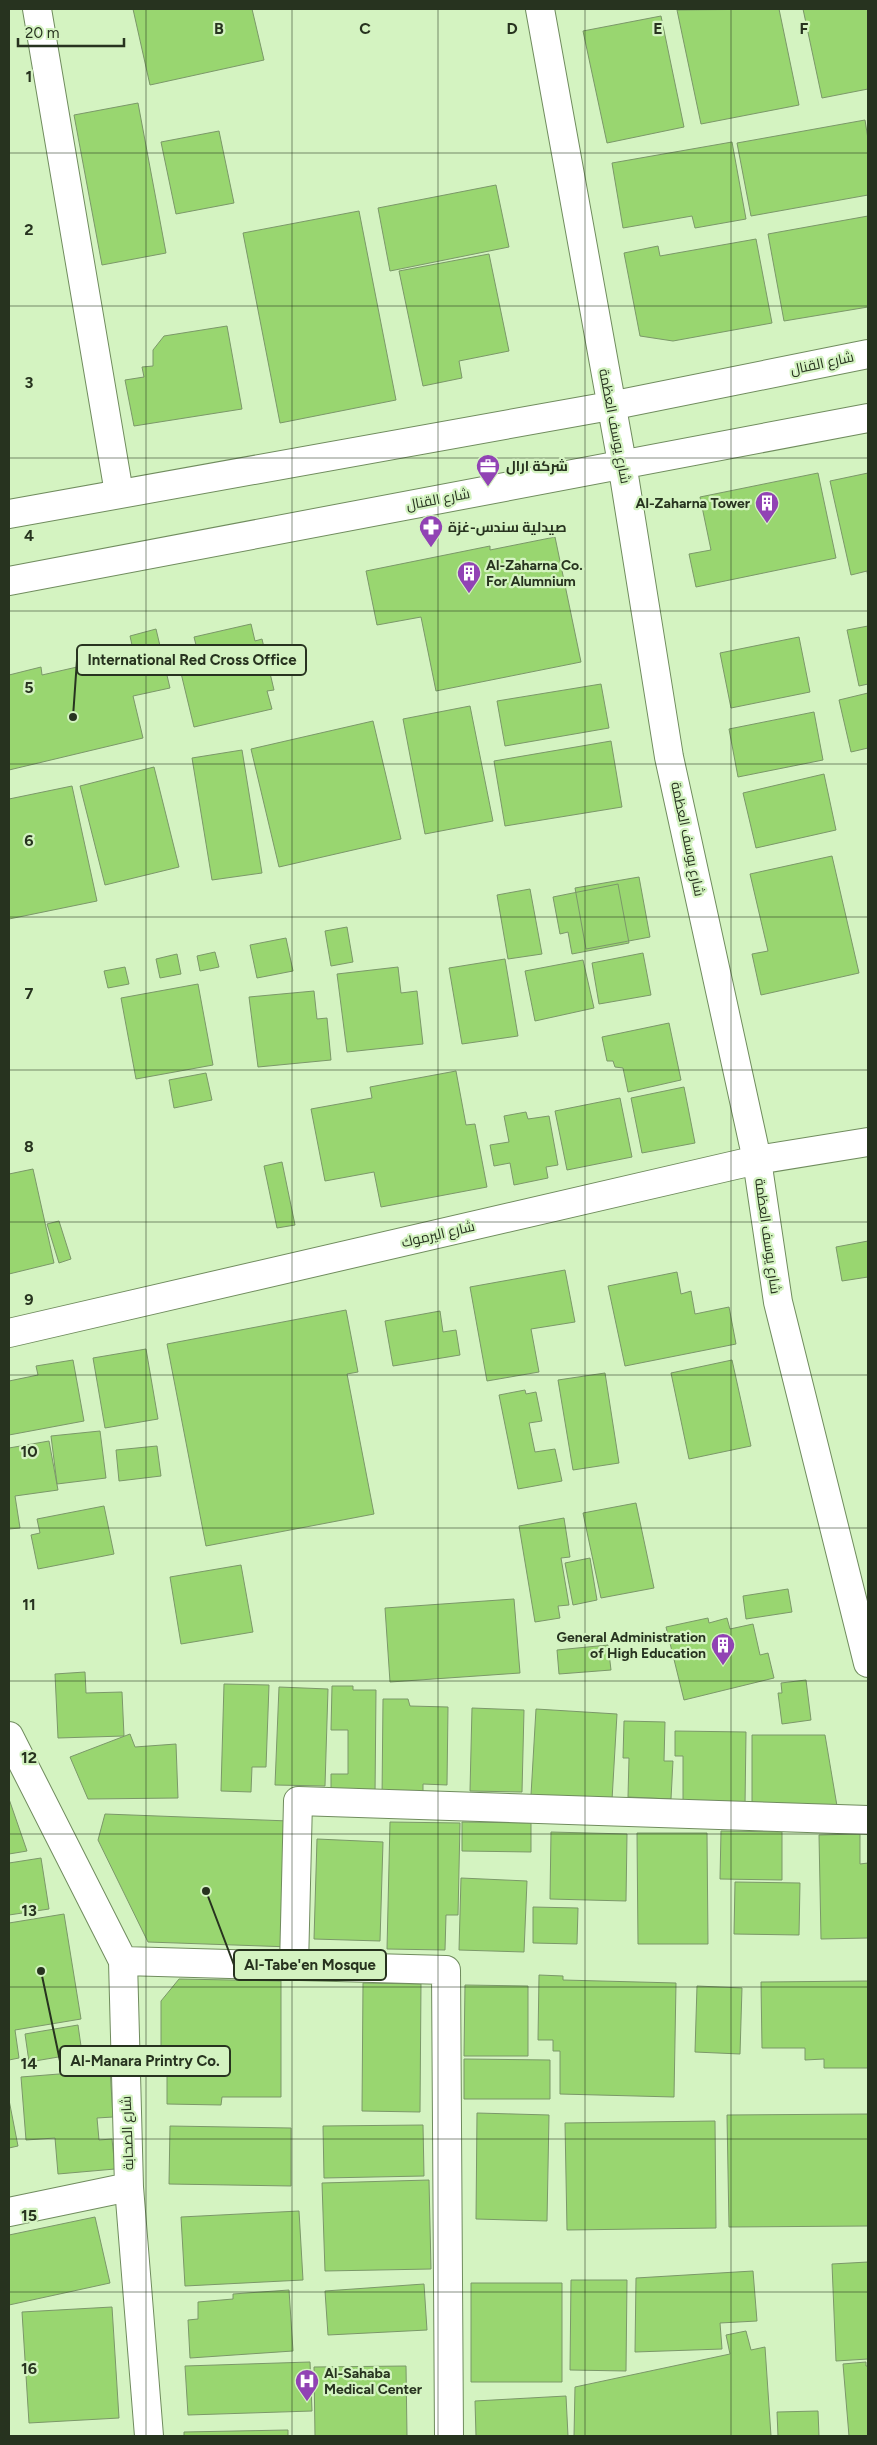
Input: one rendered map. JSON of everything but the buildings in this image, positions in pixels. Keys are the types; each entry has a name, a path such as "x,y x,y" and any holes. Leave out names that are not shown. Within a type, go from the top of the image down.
{"street":[{"path":"37,9 119,493"},
{"name":"شارع يوسف العظمة","path":"540,9 610,406 622,463 670,758 757,1160 778,1302 868,1663"},
{"name":"شارع القنال","path":"9,514 610,406 868,354"},
{"name":"شارع القنال","path":"9,581 622,463 868,418"},
{"name":"شارع اليرموك","path":"9,1333 757,1160 868,1142"},
{"name":"شارع الصحابة","path":"9,1736 123,1961 129,2186 149,2436"},
{"path":"294,1966 298,1801 868,1820"},
{"path":"123,1961 446,1970 449,2436"},
{"path":"9,2212 129,2186"}],"place":[{"name":"شركة ارال","path":"488,487"},
{"name":"Al-Zaharna Tower","path":"767,524"},
{"name":"صيدلية سندس-غزة","path":"431,548"},
{"name":"Al-Zaharna Co. For Alumnium","path":"469,594"},
{"name":"International Red Cross Office","path":"73,717"},
{"name":"General Administration of High Education","path":"723,1666"},
{"name":"Al-Tabe'en Mosque","path":"206,1891"},
{"name":"Al-Manara Printry Co.","path":"41,1971"},
{"name":"Al-Sahaba Medical Center","path":"307,2402"}]}
